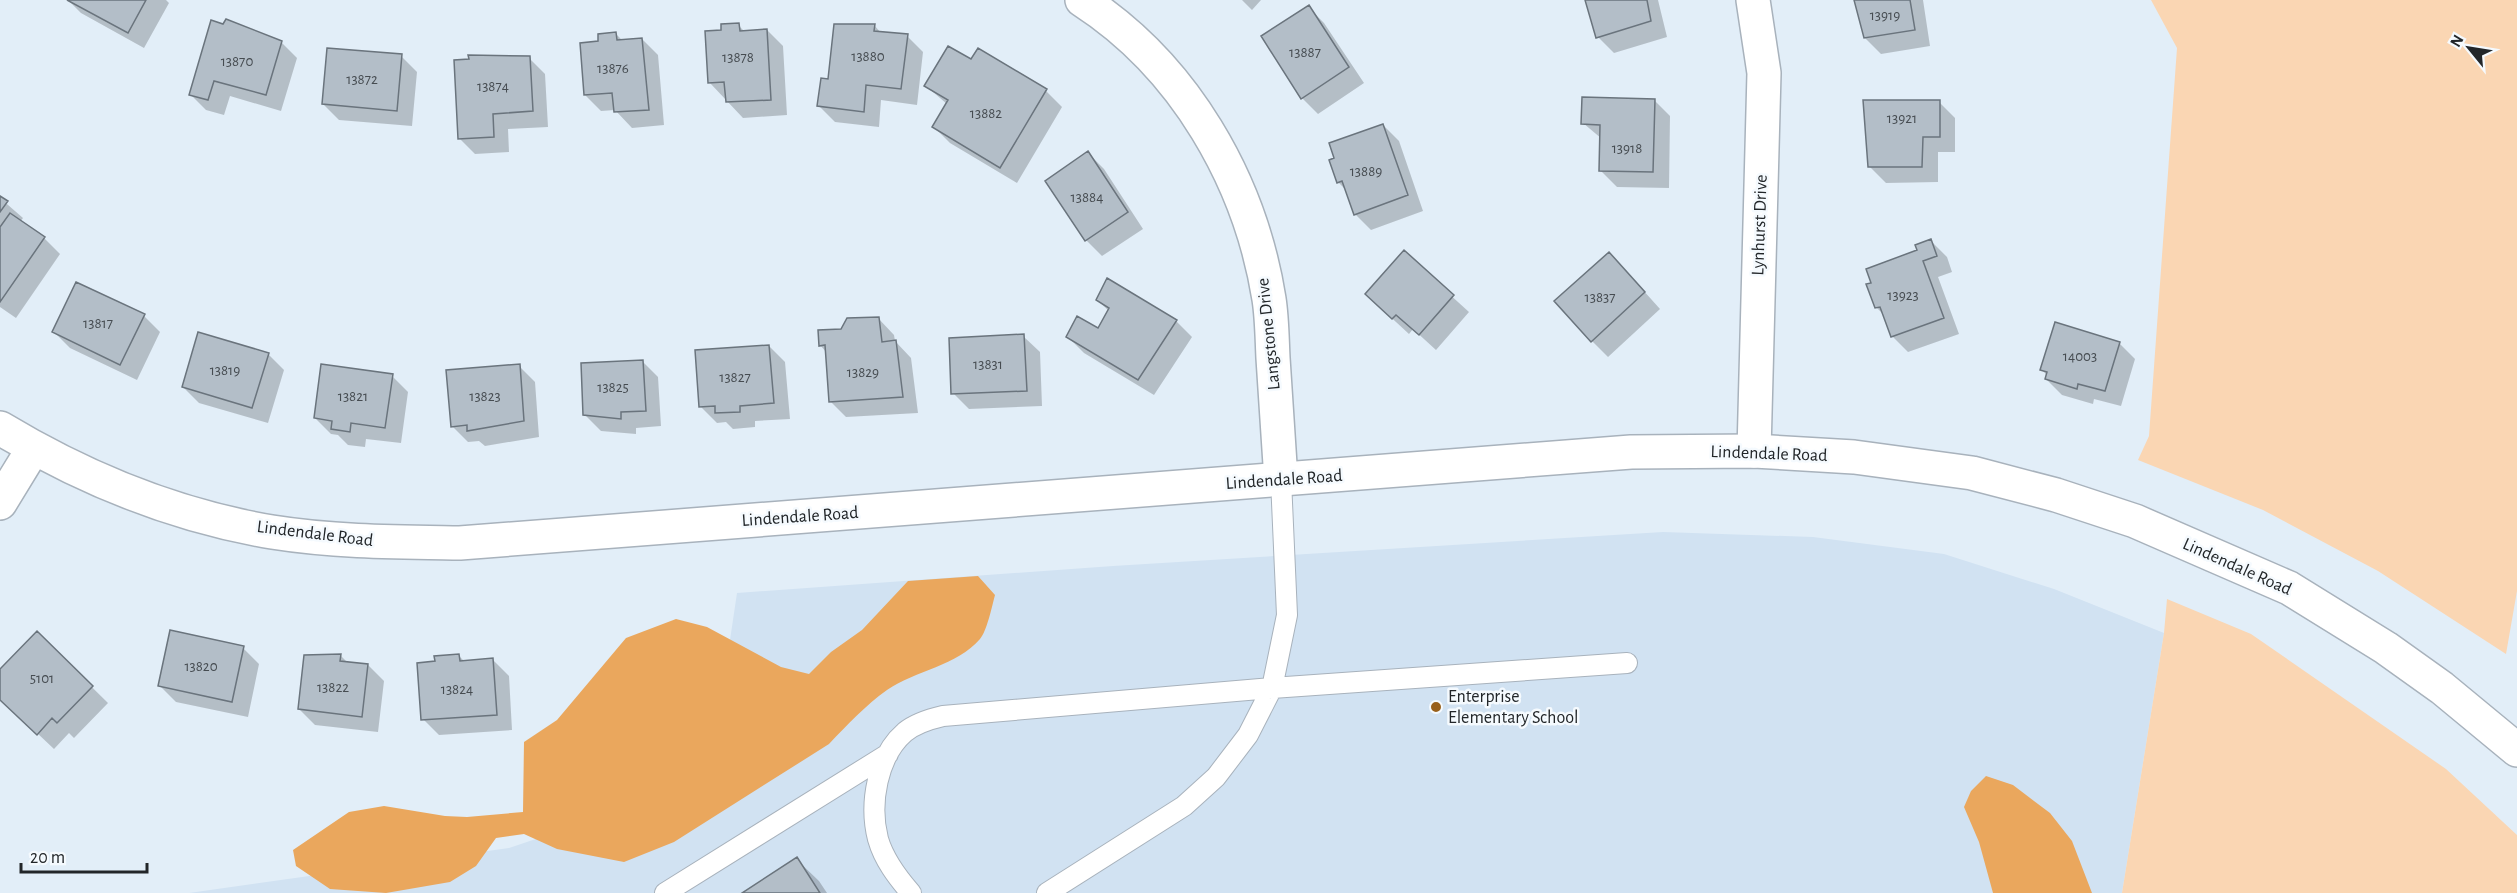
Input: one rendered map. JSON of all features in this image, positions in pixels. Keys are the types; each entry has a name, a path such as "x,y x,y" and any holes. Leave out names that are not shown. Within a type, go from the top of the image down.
{"street":[{"name":"Langstone Drive","path":"1082,0 1104,14 1153,59 1196,112 1230,170 1255,234 1270,300 1281,480"},
{"name":"Lynhurst Drive","path":"1754,0 1764,73 1754,451"},
{"name":"Lindendale Road","path":"0,428 33,448 106,483 188,512 272,532 352,541 460,543 1631,452 1754,451 1854,457 1972,473 2056,495 2135,521 2289,588 2386,648 2442,688 2517,750"},
{"path":"0,503 33,448"}],"lane":[{"path":"1047,893 1184,806 1215,777 1248,735 1272,688 1287,615 1281,480"},
{"path":"911,893 892,870 878,840 874,812 876,790 888,754 905,732 928,719 1272,688 1627,663"},
{"path":"665,893 888,754"}],"shaded area":[{"path":"2151,0 2517,0 2517,591 2506,654 2378,571 2263,510 2138,460 2149,436 2177,48"},
{"name":"Enterprise Elementary School","path":"1663,532 1813,537 1944,554 2054,589 2164,633 2122,893 189,893 509,848 709,781 737,593 1113,566"},
{"path":"978,576 995,595 985,630 971,648 948,662 911,677 887,690 829,744 674,842 624,862 557,849 524,834 496,838 476,866 450,882 386,893 330,889 296,866 293,850 349,812 384,806 445,816 467,817 523,812 524,742 557,720 626,638 676,619 707,627 781,667 809,674 831,652 862,630 908,581"},
{"path":"2167,599 2251,634 2446,769 2517,835 2517,893 2122,893 2164,633"},
{"path":"1986,776 2013,785 2050,813 2072,841 2092,893 1993,893 1979,842 1964,807 1971,791"}],"building":[{"path":"67,0 146,0 128,33"},
{"path":"1585,0 1647,0 1651,21 1596,38"},
{"path":"1854,0 1910,0 1915,30 1864,38"},
{"path":"1309,5 1349,67 1301,99 1261,36"},
{"path":"226,19 282,41 266,95 214,81 208,100 189,95 211,20 223,24"},
{"path":"739,23 740,31 767,29 771,100 726,102 724,82 708,83 705,31 721,30 721,24"},
{"path":"834,24 875,24 874,31 908,34 901,89 866,85 864,112 817,106 821,78 828,79"},
{"path":"616,32 617,40 642,38 649,110 614,112 612,93 584,95 580,43 598,41 598,34"},
{"path":"948,46 971,59 978,48 1047,89 1000,168 932,127 948,100 924,86"},
{"path":"327,48 402,54 397,111 322,104"},
{"path":"468,55 530,56 533,111 493,114 494,137 458,139 454,60 469,59"},
{"path":"1582,97 1655,99 1653,172 1599,171 1600,125 1581,124"},
{"path":"1863,100 1940,100 1940,137 1923,137 1922,167 1868,167"},
{"path":"1383,124 1408,195 1354,215 1342,181 1337,183 1329,160 1334,158 1329,143"},
{"path":"1088,151 1128,212 1085,241 1045,181"},
{"path":"0,196 8,201 0,212"},
{"path":"10,213 45,237 0,302 0,227"},
{"path":"1931,239 1937,256 1923,261 1944,318 1891,337 1880,307 1875,308 1866,284 1871,283 1866,269 1917,250 1915,245"},
{"path":"1404,250 1454,295 1419,335 1396,315 1392,319 1365,294"},
{"path":"1609,252 1645,292 1591,342 1554,301"},
{"path":"1107,278 1177,320 1138,380 1066,337 1077,316 1098,328 1109,308 1096,300"},
{"path":"76,282 145,314 120,365 52,332"},
{"path":"879,317 882,342 896,340 903,397 829,402 825,345 819,346 818,330 841,329 847,318"},
{"path":"2055,322 2120,342 2105,391 2078,384 2077,389 2045,379 2047,372 2040,370"},
{"path":"198,332 269,353 252,408 182,387"},
{"path":"1024,334 1027,391 951,394 949,338"},
{"path":"769,345 774,403 740,406 740,412 715,413 715,406 699,407 695,350"},
{"path":"643,360 646,411 621,412 621,419 583,415 581,363"},
{"path":"321,364 393,374 385,428 351,423 350,432 331,429 332,421 314,418"},
{"path":"520,364 524,421 467,431 467,425 451,427 446,370"},
{"path":"170,630 244,646 232,702 158,686"},
{"path":"37,631 93,686 57,723 52,718 37,735 0,700 0,669"},
{"path":"341,654 340,661 368,664 362,717 298,709 304,655"},
{"path":"459,654 460,661 493,658 497,715 421,720 417,663 435,661 434,656"},
{"path":"797,857 820,893 742,893"}],"place":[{"name":"Enterprise Elementary School","path":"1436,707"}]}
